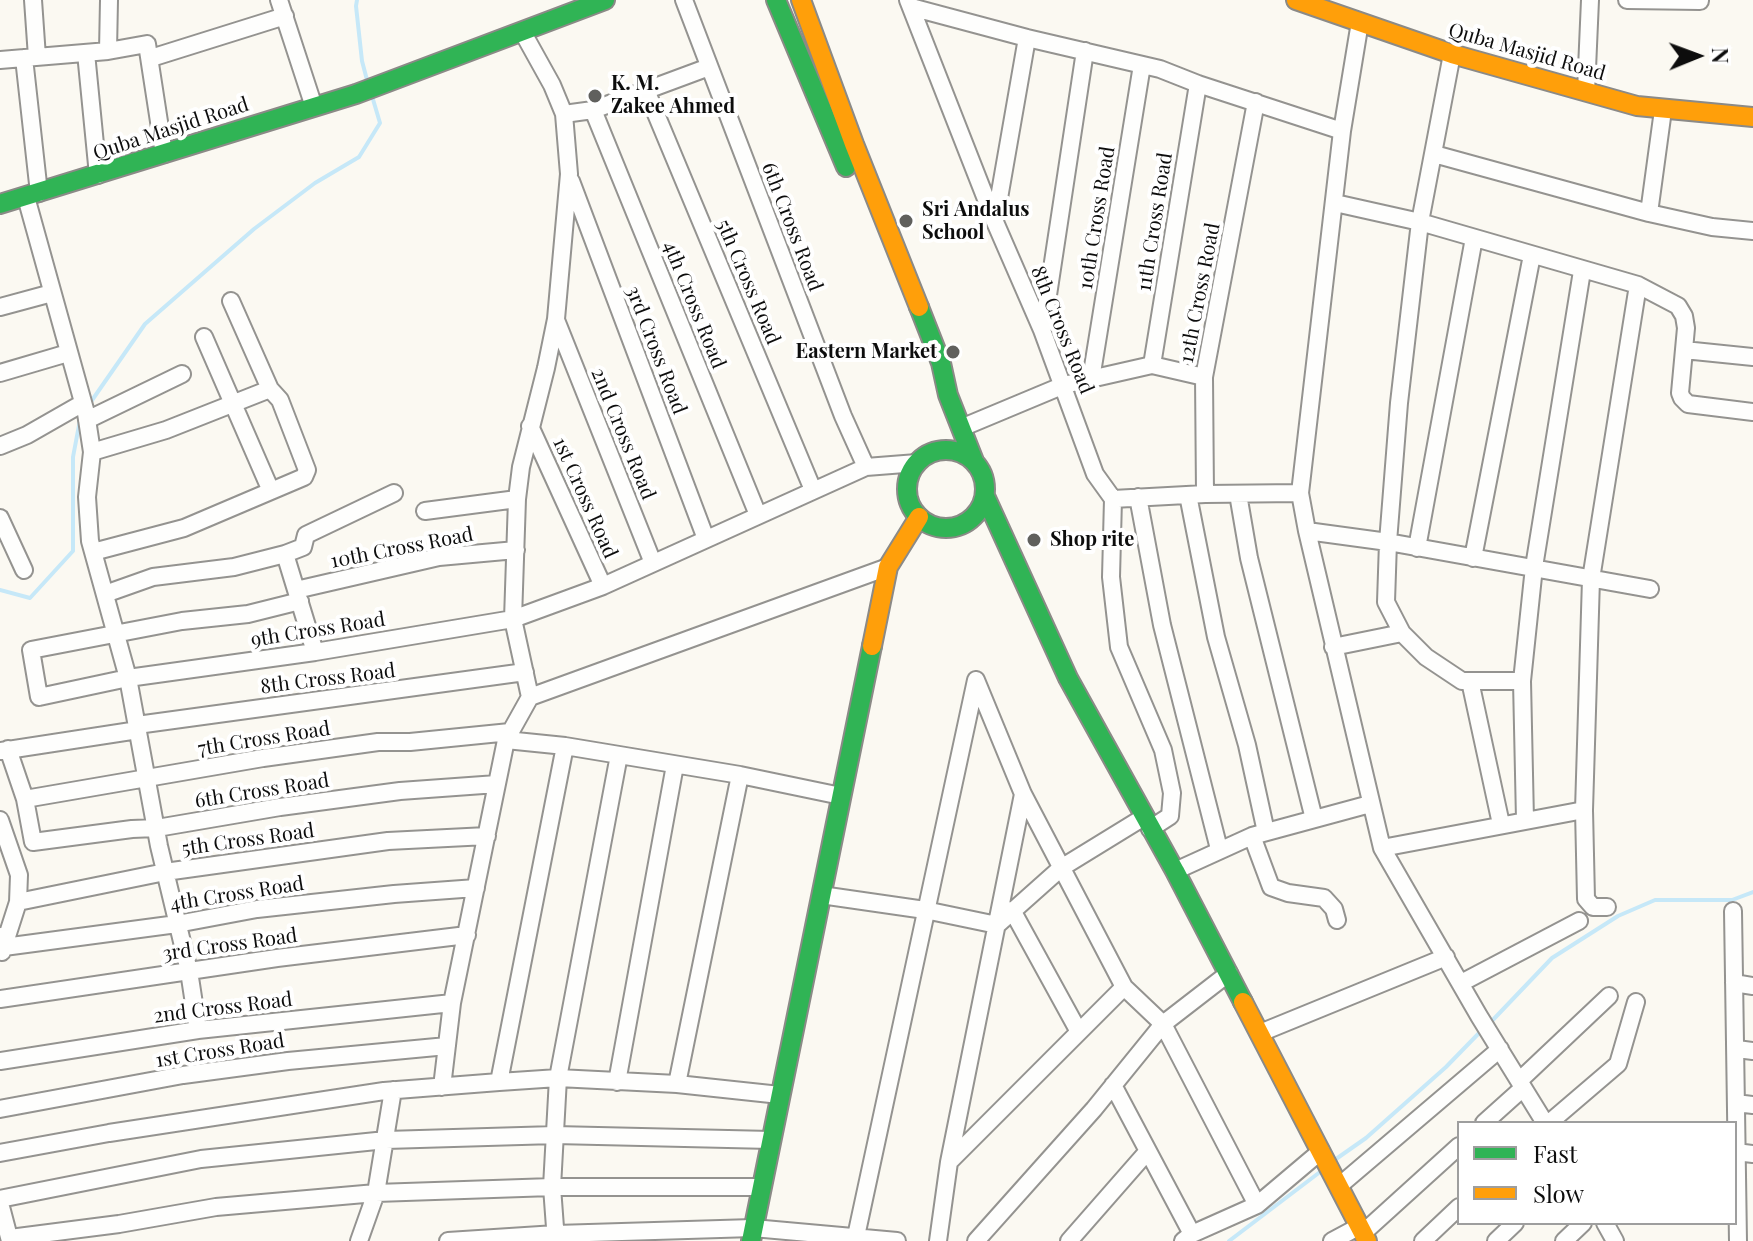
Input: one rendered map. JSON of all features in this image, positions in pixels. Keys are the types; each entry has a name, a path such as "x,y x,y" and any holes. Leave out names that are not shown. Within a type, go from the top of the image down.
{"street":[{"path":"33,0 30,57 33,195 52,293 85,410 92,452 87,497 93,552 128,678 165,872 189,971 198,1030"},
{"path":"108,51 109,0"},
{"path":"530,697 513,619 517,499 521,467 556,319 569,174 564,114 522,31 605,0"},
{"name":"6th Cross Road","path":"684,0 843,416 866,467"},
{"path":"776,0 929,367 948,395"},
{"path":"801,0 941,363 948,395 985,483 985,496 980,508 962,525 939,528 919,517 908,496 907,484 917,463 938,451 951,450 974,461"},
{"name":"Quba Masjid Road","path":"1296,0 1452,54 1637,106 1753,117"},
{"path":"1586,92 1590,0"},
{"path":"1627,0 1700,1"},
{"path":"909,3 1027,38 1160,69 1342,131"},
{"name":"8th Cross Road","path":"909,3 995,222 1064,385 1095,474 1113,499"},
{"path":"151,58 282,8 314,107"},
{"path":"1360,22 1342,131 1300,493 1333,647 1382,848 1479,1016 1546,1121"},
{"name":"Quba Masjid Road","path":"0,204 356,94 522,31"},
{"path":"995,222 1027,38"},
{"path":"0,60 108,51 147,44 164,154"},
{"path":"1042,330 1085,51"},
{"path":"86,53 98,175"},
{"path":"1452,54 1420,222 1399,403 1386,602 1402,633 1426,657 1462,681 1522,681"},
{"name":"10th Cross Road","path":"1091,379 1142,65"},
{"path":"564,114 593,110 709,67"},
{"name":"11th Cross Road","path":"1152,365 1198,84"},
{"name":"5th Cross Road","path":"646,90 813,490"},
{"name":"12th Cross Road","path":"1205,494 1204,377 1256,102"},
{"name":"4th Cross Road","path":"593,110 758,515"},
{"path":"1649,213 1663,110"},
{"path":"1434,154 1649,213 1712,227 1753,231"},
{"name":"3rd Cross Road","path":"569,174 706,539"},
{"path":"1335,203 1420,222 1638,285 1681,310 1686,328 1680,393 1688,404 1753,412"},
{"path":"1417,548 1474,238"},
{"path":"1473,558 1532,255"},
{"path":"1525,820 1522,681 1534,567 1582,271"},
{"path":"1607,907 1593,907 1586,899 1584,810 1591,579 1638,285"},
{"path":"0,307 52,293"},
{"path":"93,552 184,528 304,477 307,470 280,400 270,389 231,301"},
{"name":"2nd Cross Road","path":"556,319 653,563"},
{"path":"204,337 271,491"},
{"path":"1684,350 1753,357"},
{"path":"0,373 68,353"},
{"path":"961,428 1064,385 1152,365 1204,377"},
{"path":"0,446 182,374"},
{"path":"92,452 123,445 270,389"},
{"name":"1st Cross Road","path":"530,426 603,586"},
{"name":"9th Cross Road","path":"116,633 31,650 39,697 128,678 315,652 513,619 603,586 866,467 917,463"},
{"path":"105,594 153,577 234,567 285,554 303,547 306,535 394,493"},
{"path":"997,925 1061,868 1147,823 1170,816 1172,793 1163,750 1119,647 1111,577 1113,499 1300,493"},
{"path":"1238,494 1249,558 1314,819"},
{"path":"1188,495 1216,637 1247,745 1259,834 1271,887 1288,893 1324,898 1334,909 1337,920"},
{"path":"985,496 1059,661 1175,871 1363,1233"},
{"path":"1138,497 1162,625 1219,849"},
{"path":"425,511 517,499"},
{"path":"752,1234 888,567 919,517"},
{"path":"0,518 24,570"},
{"path":"1307,531 1388,542 1650,589"},
{"name":"10th Cross Road","path":"116,633 218,615 248,614 298,596 439,557 516,550"},
{"path":"285,554 315,652"},
{"path":"442,1087 452,1003 497,784 508,736 530,697 888,567"},
{"path":"1333,647 1402,633"},
{"name":"8th Cross Road","path":"4,750 138,727 525,672"},
{"path":"856,1239 976,680 1023,794 1124,987 1163,1024 1257,1205"},
{"path":"1470,681 1501,824"},
{"name":"7th Cross Road","path":"25,799 378,742 508,736 740,775 841,796"},
{"path":"499,1082 565,746"},
{"path":"4,750 25,799"},
{"path":"556,1237 552,1187 558,1078 619,755"},
{"path":"617,1082 675,765"},
{"path":"677,1084 740,775"},
{"name":"6th Cross Road","path":"25,799 33,842 157,828 400,791 497,784"},
{"path":"938,1241 949,1162 1023,794"},
{"path":"1175,871 1259,834 1370,804"},
{"path":"1382,848 1584,810"},
{"path":"0,820 19,875 18,902 1,947"},
{"name":"5th Cross Road","path":"18,902 165,872 388,841 487,836"},
{"name":"4th Cross Road","path":"1,947 177,924 257,909 476,888"},
{"path":"821,895 925,910 997,925"},
{"path":"1012,910 1079,1032"},
{"path":"1733,911 1734,983 1745,1050 1736,1103 1745,1153 1745,1208 1738,1241"},
{"path":"1461,983 1579,921"},
{"name":"3rd Cross Road","path":"0,999 277,958 467,935"},
{"path":"1260,1033 1446,957"},
{"path":"976,1241 1163,1024 1229,973"},
{"path":"1734,983 1753,986"},
{"path":"949,1162 1124,987"},
{"path":"1486,1121 1609,996"},
{"path":"1549,1121 1618,1064 1636,1002"},
{"name":"2nd Cross Road","path":"0,1061 198,1030 452,1003"},
{"path":"1337,1182 1497,1045"},
{"name":"1st Cross Road","path":"0,1109 198,1073 447,1046"},
{"path":"0,1153 109,1133 393,1090 499,1082 558,1078 677,1084 780,1095"},
{"path":"1113,1085 1187,1237 1257,1205 1322,1153"},
{"path":"359,1241 376,1193 393,1090"},
{"path":"1736,1103 1753,1105"},
{"path":"762,1187 552,1187 376,1193 216,1207 10,1239 0,1201 201,1159 386,1140 555,1135 771,1140"},
{"path":"1332,1241 1363,1233 1457,1148"},
{"path":"1069,1241 1147,1152"},
{"path":"1423,1241 1457,1209"},
{"path":"1496,1241 1513,1225"},
{"path":"1564,1241 1581,1225"},
{"path":"448,1241 752,1234 897,1241"}],"waterway":[{"path":"357,0 362,61 367,80"},
{"path":"88,406 145,324 254,229 315,183 359,157 380,123 372,96"},
{"path":"0,590 30,598 73,551 73,457 80,420"},
{"path":"1489,1024 1552,958 1618,916 1655,900 1732,900 1753,892"},
{"path":"1336,1159 1366,1138 1446,1067 1482,1030"},
{"path":"1229,1241 1320,1172"}],"traffic: fast":[{"path":"0,204 356,94 605,0"},
{"path":"776,0 846,167"},
{"path":"919,307 974,461"},
{"path":"946,450 961,453 978,467 985,489 982,504 968,521 946,528 931,525 914,511 907,489 910,474 924,457 946,450"},
{"path":"985,496 1068,678 1175,871 1243,1002"},
{"path":"751,1241 872,646"}],"traffic: slow":[{"path":"801,0 919,307"},
{"path":"1296,0 1452,54 1637,106 1753,117"},
{"path":"872,646 888,567 919,517"},
{"path":"1243,1002 1367,1241"}],"place":[{"name":"K. M. Zakee Ahmed","path":"595,96"},
{"name":"Sri Andalus School","path":"906,221"},
{"name":"Eastern Market","path":"953,352"},
{"name":"Shop rite","path":"1034,540"}]}
